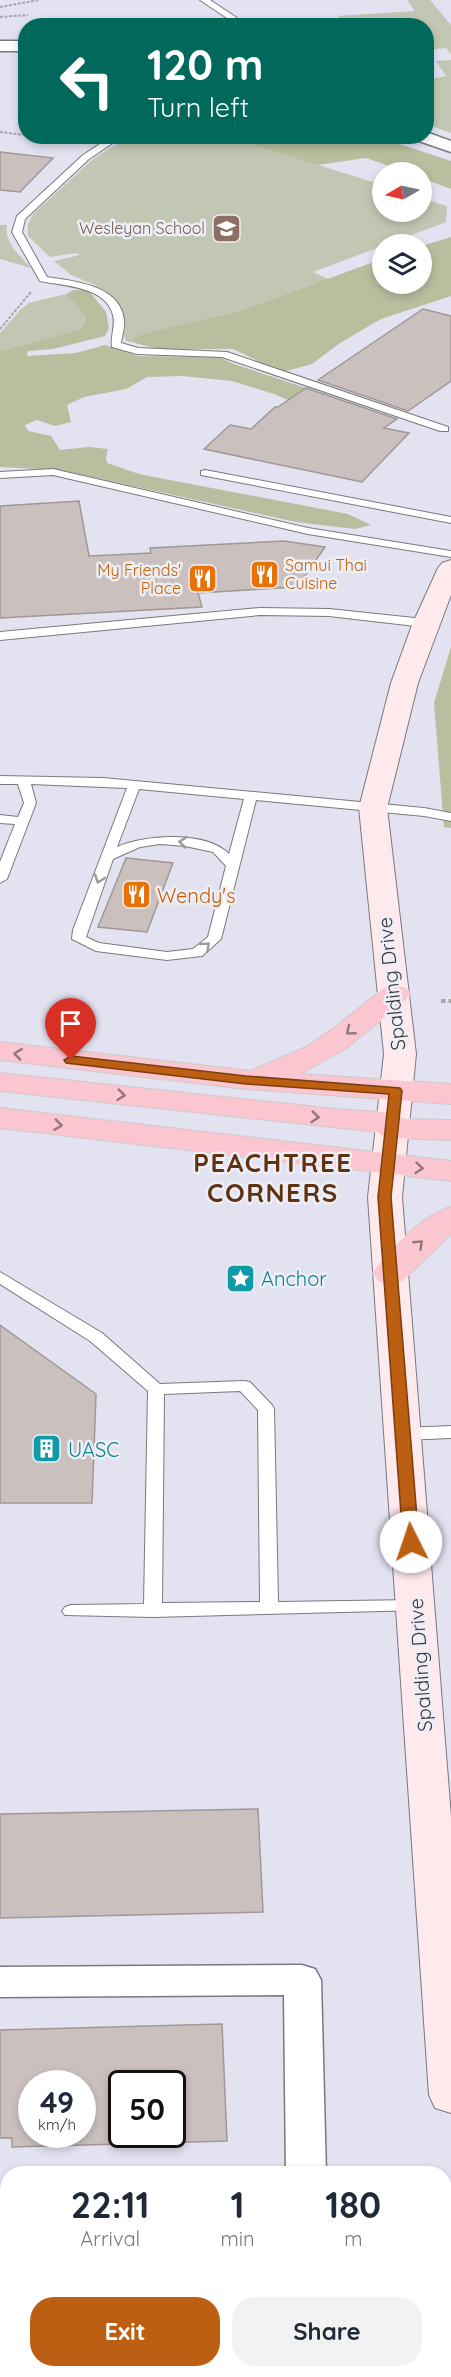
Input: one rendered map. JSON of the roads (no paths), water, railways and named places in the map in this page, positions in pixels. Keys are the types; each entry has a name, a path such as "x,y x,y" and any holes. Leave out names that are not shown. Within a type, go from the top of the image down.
{"highway":[{"path":"246,1080 276,1072 321,1053 395,994"},
{"path":"0,1052 246,1080 451,1094"},
{"path":"0,1082 392,1126 451,1130"},
{"path":"0,1118 451,1171"},
{"path":"390,1272 451,1217"}],"main road":[{"name":"Spalding Drive","path":"451,568 424,623 405,681 377,784 373,808 400,1054 385,1197 416,1606 442,1826 451,2094"}],"street":[{"path":"0,46 18,46"},
{"path":"434,141 451,147"},
{"path":"0,1982 302,1980 306,2166"}],"lane":[{"path":"204,0 233,18"},
{"path":"106,144 86,157 20,218 17,232 43,279 93,288 111,304 119,315 116,345 137,351 223,354 444,429"},
{"path":"0,475 53,472 308,531 451,554"},
{"path":"205,473 451,520"},
{"path":"0,636 42,634 171,618 295,611 338,612 424,623"},
{"path":"0,780 134,785 451,816"},
{"path":"0,879 30,803 23,780"},
{"path":"134,785 80,930 79,939 96,947 167,956 198,953 214,939 251,796"},
{"path":"0,819 23,821"},
{"path":"107,857 137,843 160,840 186,842 217,849 233,867"},
{"path":"0,1277 96,1337 156,1389 244,1386 266,1410 269,1609"},
{"path":"153,1611 156,1389"},
{"path":"404,1434 451,1432"},
{"path":"71,1611 416,1606"}],"place":[{"name":"Wesleyan School","path":"226,228"},
{"name":"Samui Thai Cuisine","path":"264,574"},
{"name":"My Friends' Place","path":"202,579"},
{"name":"Wendy's","path":"136,895"},
{"name":"Anchor","path":"240,1278"},
{"name":"UASC","path":"47,1449"}],"district":[{"name":"PEACHTREE CORNERS","path":"273,1177"}]}
